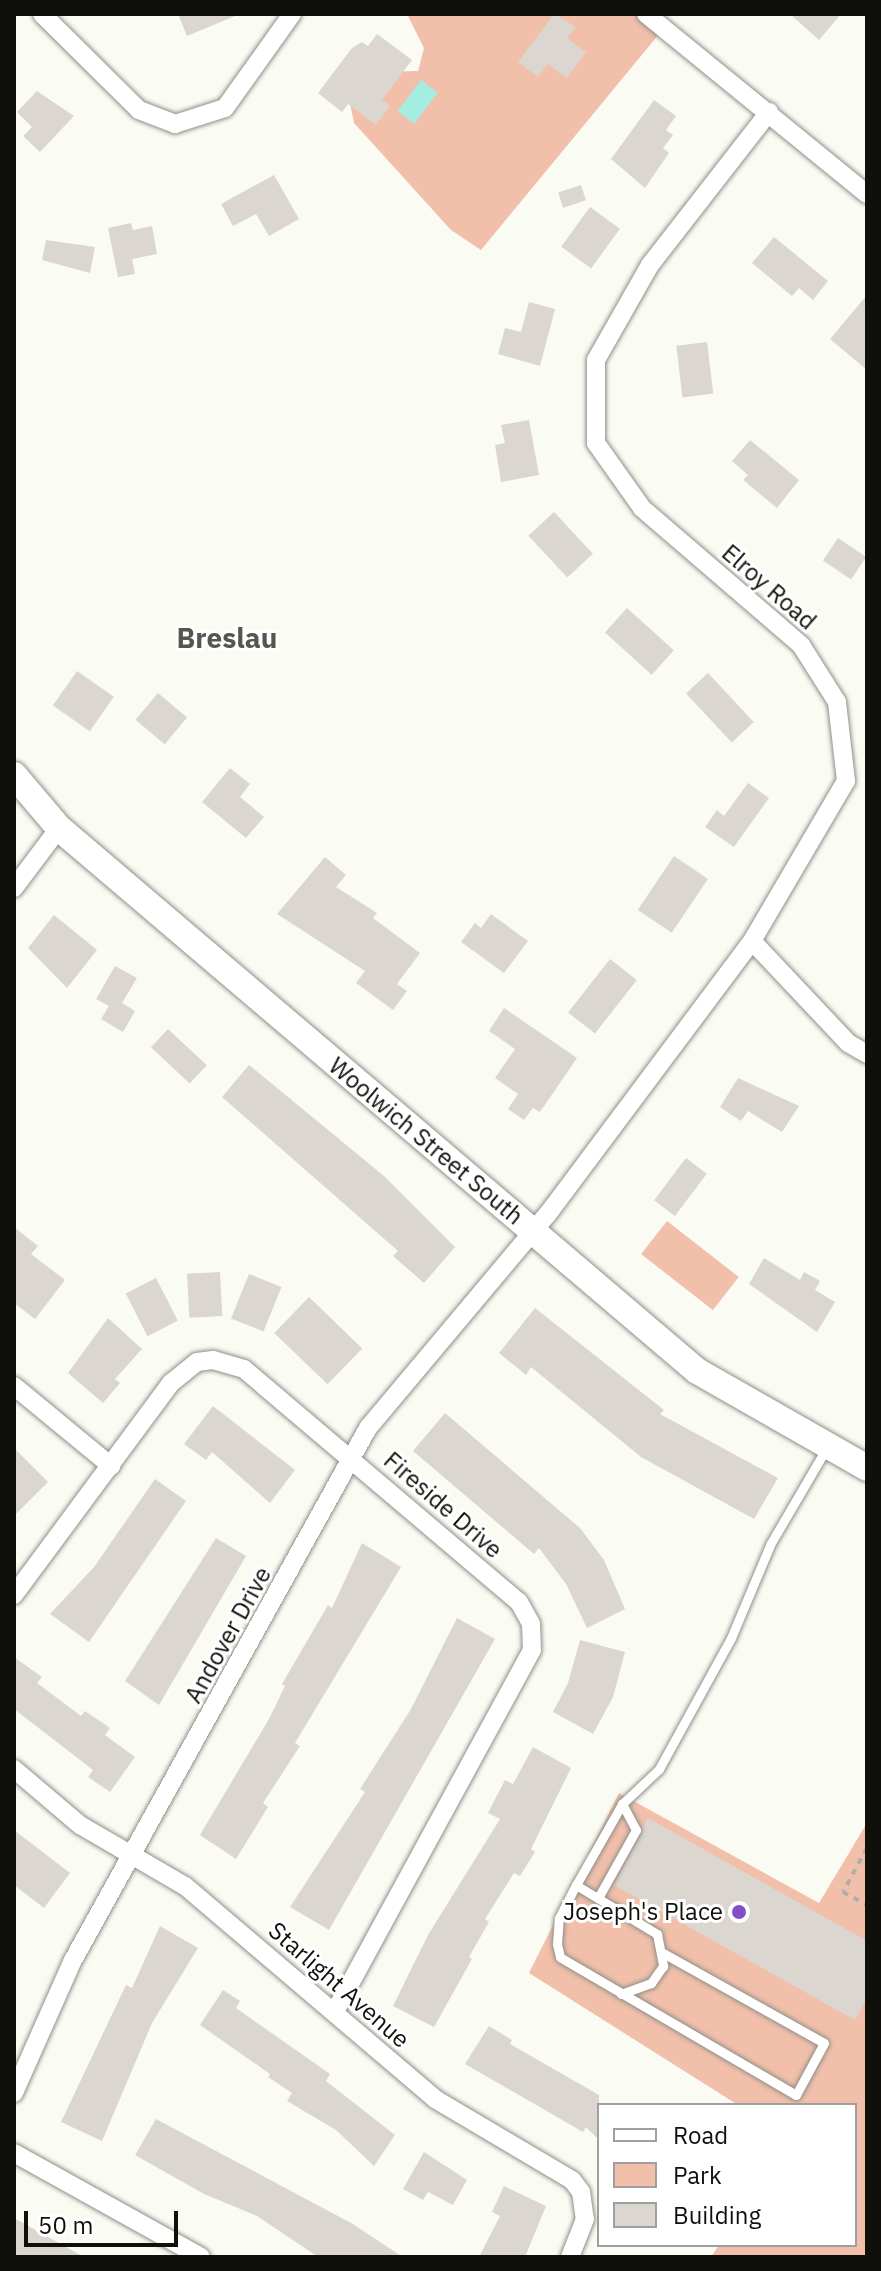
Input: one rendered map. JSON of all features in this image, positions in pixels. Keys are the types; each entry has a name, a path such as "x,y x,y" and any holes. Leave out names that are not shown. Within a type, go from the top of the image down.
{"street":[{"path":"42,14 139,110 175,124 225,108 292,14"},
{"path":"646,14 867,194"},
{"name":"Elroy Road","path":"533,1231 752,941 846,781 837,702 801,645 633,495 596,443 596,360 650,265 769,112"},
{"name":"Woolwich Street South","path":"14,775 59,828 697,1371 867,1468"},
{"path":"14,888 59,828"},
{"path":"752,941 848,1043 867,1054"},
{"name":"Andover Drive","path":"14,2093 72,1962 352,1459 402,1382 533,1231"},
{"name":"Fireside Drive","path":"14,1595 171,1383 197,1362 213,1360 244,1369 519,1602 534,1637 525,1666 334,2013"},
{"path":"14,1386 111,1466"},
{"name":"Starlight Avenue","path":"14,1769 80,1825 185,1886 435,2099 572,2180 581,2192 585,2219 570,2257"},
{"path":"14,2153 201,2257"}],"lane":[{"path":"663,1953 824,2043 796,2095 560,1957 559,1918 622,1804 659,1769 731,1638 771,1543 828,1446"},
{"path":"598,1898 636,1830 622,1804"},
{"path":"576,1885 657,1934 663,1966 651,1983 621,1994"}],"path":[{"path":"867,1848 843,1892 867,1905"}],"green space":[{"path":"407,14 648,14 664,28 481,250 451,230 354,123 344,73 418,71 424,48"},
{"path":"667,1221 739,1277 713,1310 641,1254"},
{"path":"619,1793 819,1903 867,1823 867,2257 711,2257 718,2247 857,2247 857,2103 735,2103 529,1973"}],"water":[{"path":"421,80 438,93 414,124 398,111"}],"building":[{"path":"178,14 240,14 187,36"},
{"path":"554,14 576,27 567,38 586,52 567,78 548,64 538,77 518,62"},
{"path":"790,14 841,14 819,40"},
{"path":"377,34 412,60 382,100 390,106 376,125 348,104 342,112 318,93 352,48 362,42 368,46"},
{"path":"37,91 74,116 40,152 23,136 32,127 17,112"},
{"path":"654,100 676,116 666,130 673,135 663,148 669,153 645,188 611,159"},
{"path":"274,175 299,219 269,236 256,214 233,226 221,204"},
{"path":"581,185 586,200 563,208 558,192"},
{"path":"590,207 620,229 591,268 561,247"},
{"path":"131,223 133,230 152,226 157,254 132,259 135,274 118,277 108,228"},
{"path":"774,237 828,281 813,300 799,288 792,296 752,263"},
{"path":"46,240 95,247 90,273 42,260"},
{"path":"867,295 867,370 830,339"},
{"path":"529,302 555,309 540,366 498,354 505,328 521,332"},
{"path":"707,342 713,394 683,397 676,346"},
{"path":"529,420 539,475 501,482 495,445 505,443 501,425"},
{"path":"750,440 799,480 777,508 743,480 748,475 732,461"},
{"path":"554,512 593,554 567,578 528,536"},
{"path":"838,538 866,557 851,579 823,560"},
{"path":"627,608 674,650 652,675 605,633"},
{"path":"77,671 114,697 90,731 53,705"},
{"path":"708,673 754,722 732,742 686,693"},
{"path":"158,693 187,717 165,744 136,720"},
{"path":"230,768 250,784 240,797 264,817 246,838 202,802"},
{"path":"748,783 769,798 734,847 705,827 717,810 724,816"},
{"path":"674,856 708,879 672,933 638,910"},
{"path":"325,857 346,875 336,887 377,913 373,918 420,953 397,984 407,991 393,1010 356,983 365,971 277,914"},
{"path":"491,914 528,941 504,973 461,942 475,923 481,928"},
{"path":"54,915 97,950 67,988 28,948"},
{"path":"610,959 637,980 595,1034 568,1013"},
{"path":"115,966 137,978 122,1003 135,1011 123,1032 101,1019 109,1006 96,999"},
{"path":"504,1008 577,1058 540,1112 533,1108 524,1120 508,1109 518,1094 495,1078 515,1049 489,1031"},
{"path":"168,1029 207,1065 190,1083 151,1047"},
{"path":"249,1065 384,1176 455,1247 424,1283 393,1256 398,1251 222,1097"},
{"path":"738,1078 799,1106 782,1132 748,1111 741,1121 720,1107"},
{"path":"686,1158 707,1174 675,1216 654,1200"},
{"path":"14,1227 38,1246 31,1254 65,1280 35,1319 14,1303"},
{"path":"764,1258 800,1280 804,1272 820,1281 815,1290 835,1302 817,1332 749,1284"},
{"path":"220,1272 222,1316 189,1318 187,1274"},
{"path":"249,1274 281,1287 263,1332 231,1319"},
{"path":"156,1278 178,1321 147,1336 126,1293"},
{"path":"309,1297 362,1348 327,1384 274,1333"},
{"path":"535,1308 664,1410 660,1414 778,1478 754,1519 641,1457 531,1367 526,1375 499,1353"},
{"path":"108,1318 142,1349 115,1379 120,1383 103,1403 68,1373"},
{"path":"213,1406 295,1470 270,1503 212,1452 206,1460 184,1444"},
{"path":"445,1413 580,1528 604,1560 625,1609 587,1628 566,1584 539,1548 534,1554 413,1451"},
{"path":"14,1448 48,1482 14,1516"},
{"path":"155,1479 186,1501 89,1642 50,1614 94,1567"},
{"path":"216,1538 246,1556 159,1705 125,1681"},
{"path":"362,1543 401,1567 295,1743 300,1746 263,1803 268,1807 236,1859 200,1835 269,1719 285,1686 282,1684 328,1605 332,1608"},
{"path":"457,1618 495,1639 329,1930 290,1907 365,1792 360,1789 411,1709"},
{"path":"580,1640 625,1652 613,1697 593,1734 553,1712 568,1683"},
{"path":"14,1657 42,1677 37,1683 81,1716 85,1711 110,1728 105,1735 135,1757 110,1792 88,1777 93,1770 14,1709"},
{"path":"533,1747 571,1768 531,1849 535,1852 520,1876 514,1873 485,1919 489,1922 469,1957 472,1959 434,2027 393,2006 428,1935 500,1819 488,1813 505,1780 513,1784"},
{"name":"Joseph's Place","path":"648,1818 867,1941 867,1999 855,2020 614,1885"},
{"path":"14,1830 70,1873 44,1908 14,1885"},
{"path":"160,1926 198,1948 152,2023 102,2141 61,2122 126,1985 132,1988"},
{"path":"223,1990 240,2001 236,2008 330,2074 326,2081 395,2135 374,2166 336,2130 287,2101 292,2093 268,2077 270,2074 200,2025"},
{"path":"489,2026 512,2040 510,2044 599,2095 597,2138 586,2127 583,2132 465,2064"},
{"path":"156,2119 351,2223 403,2257 318,2257 257,2216 204,2194 135,2155"},
{"path":"424,2152 467,2180 453,2205 428,2192 423,2200 403,2189"},
{"path":"504,2186 546,2206 525,2257 479,2257 500,2216 492,2212"},
{"path":"14,2218 84,2257 14,2257"}],"place":[{"name":"Joseph's Place","path":"739,1912"}],"district":[{"name":"Breslau","path":"227,638"}]}
